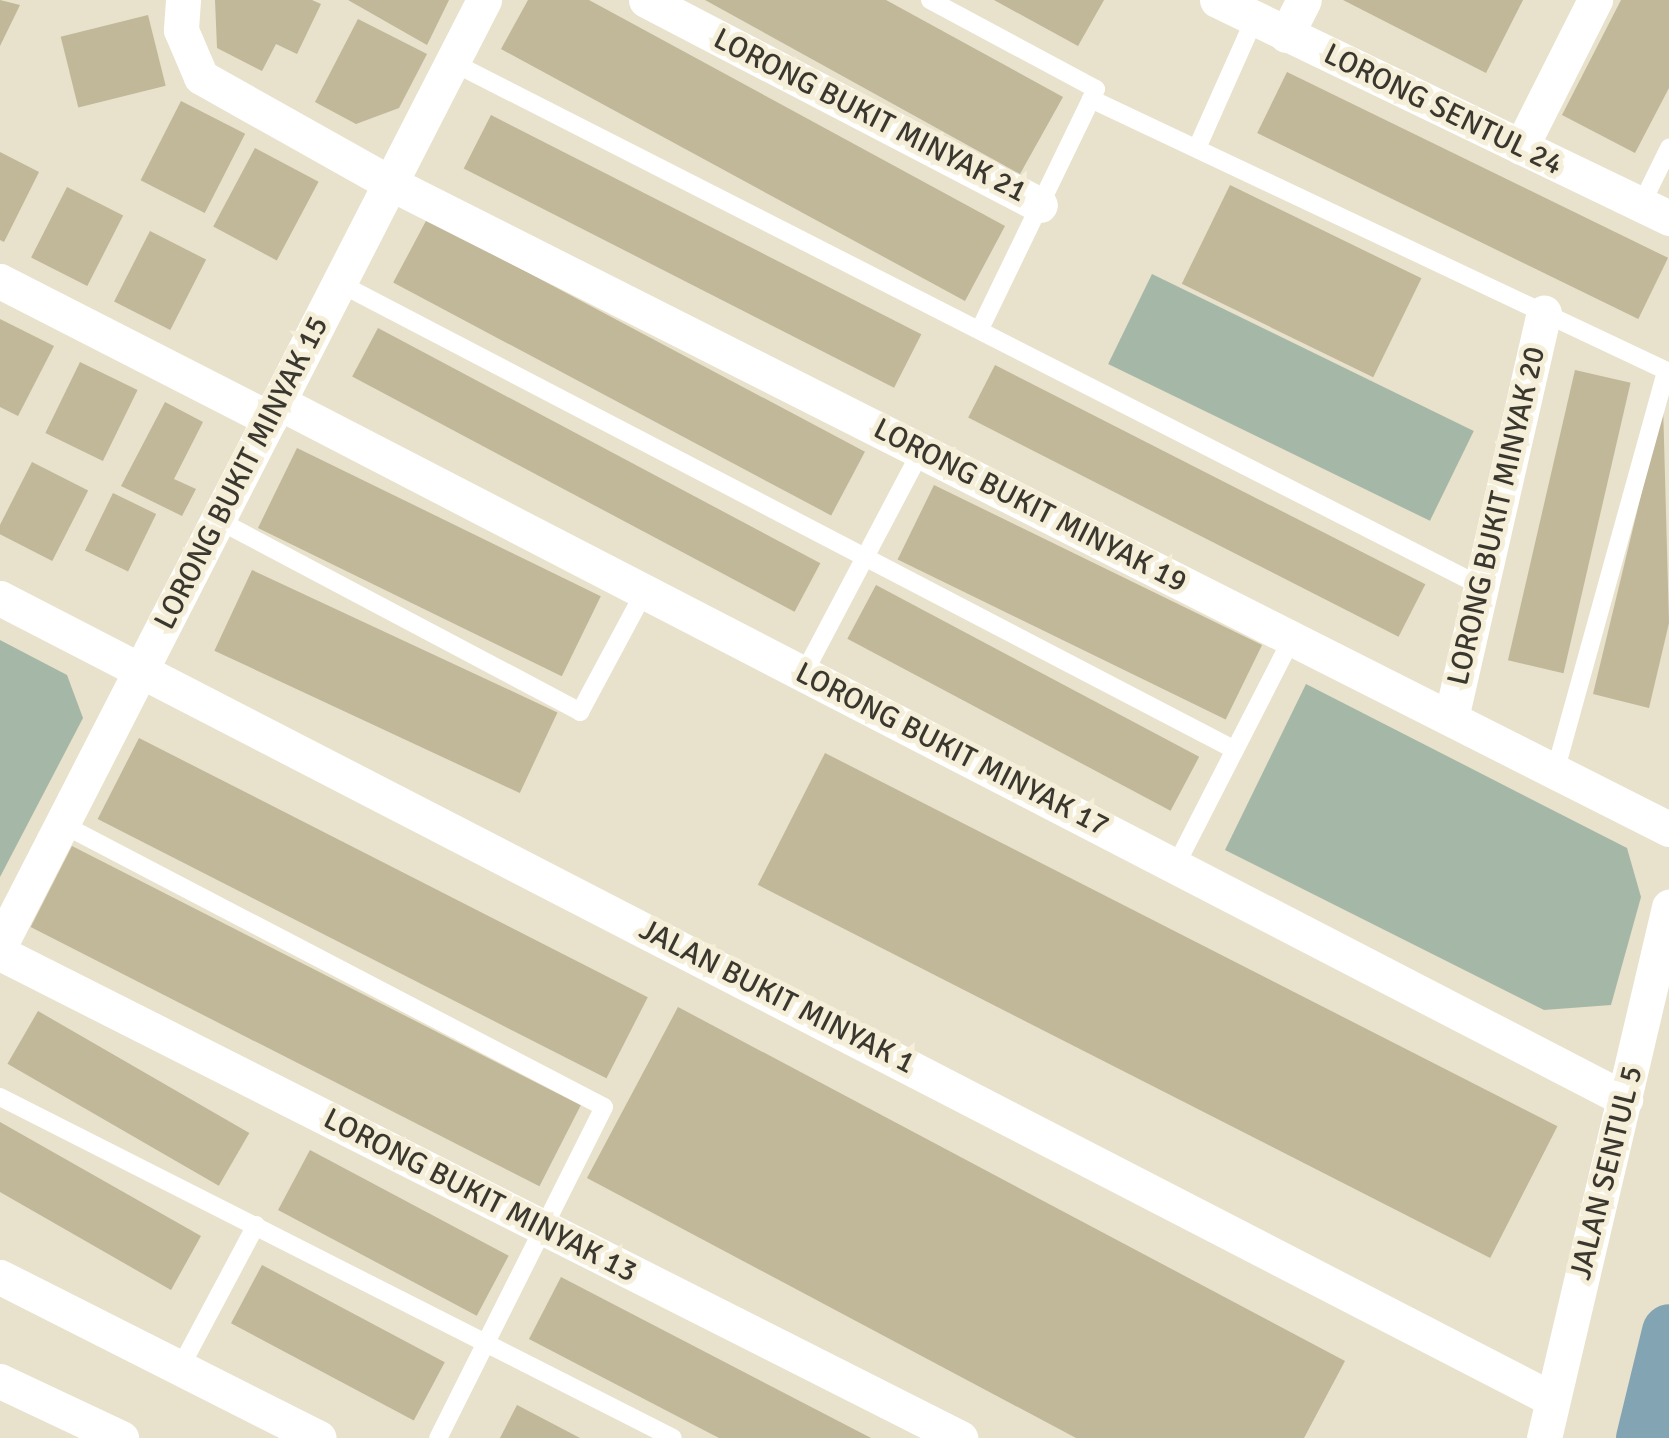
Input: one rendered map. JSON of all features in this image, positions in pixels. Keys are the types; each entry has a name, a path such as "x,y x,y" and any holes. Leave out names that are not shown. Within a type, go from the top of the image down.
{"street":[{"name":"LORONG BUKIT MINYAK 19","path":"184,0 181,30 201,78 390,183 1669,829"},
{"name":"LORONG BUKIT MINYAK 15","path":"0,945 484,0"},
{"name":"LORONG BUKIT MINYAK 21","path":"646,0 1040,205"},
{"name":"LORONG SENTUL 24","path":"1217,0 1655,212"},
{"path":"1270,27 1304,0"},
{"path":"1521,147 1595,0"},
{"name":"LORONG BUKIT MINYAK 17","path":"0,280 645,591 1626,1100"},
{"name":"LORONG BUKIT MINYAK 20","path":"1451,718 1544,313"},
{"name":"JALAN BUKIT MINYAK 1","path":"0,598 1552,1399"},
{"name":"JALAN SENTUL 5","path":"1544,1438 1669,908"},
{"name":"LORONG BUKIT MINYAK 13","path":"0,953 960,1438"},
{"path":"0,1277 319,1438"},
{"path":"0,1381 100,1434"}],"lane":[{"path":"930,0 1096,88 981,328"},
{"path":"1197,148 1270,27"},
{"path":"452,62 981,328 1481,586"},
{"path":"1092,99 1667,371 1555,772"},
{"path":"1655,212 1669,148"},
{"path":"340,283 864,560 1235,750"},
{"path":"804,673 921,451"},
{"path":"218,520 580,712 645,591"},
{"path":"1176,865 1292,638"},
{"path":"62,824 596,1098 604,1123 438,1438"},
{"path":"0,1097 673,1438"},
{"path":"180,1368 256,1224"}],"green space":[{"path":"1152,274 1474,431 1430,521 1108,364"},
{"path":"0,640 67,675 83,718 0,877"},
{"path":"1306,684 1627,848 1641,897 1611,1005 1544,1010 1225,850"}],"building":[{"path":"0,0 20,5 0,46"},
{"path":"215,0 312,0 321,4 297,54 276,44 262,71 217,48"},
{"path":"348,0 449,0 427,45"},
{"path":"528,0 589,0 1005,226 965,301 501,49"},
{"path":"705,0 886,0 1063,97 1020,174"},
{"path":"994,0 1104,0 1078,46"},
{"path":"1343,0 1523,0 1486,73"},
{"path":"1621,0 1669,0 1669,88 1635,153 1562,115"},
{"path":"148,15 166,86 78,108 61,37"},
{"path":"358,19 427,54 399,108 356,124 315,102"},
{"path":"1287,72 1668,258 1638,319 1257,133"},
{"path":"181,101 245,134 205,213 141,180"},
{"path":"491,115 921,334 894,388 464,168"},
{"path":"255,148 319,182 277,260 213,227"},
{"path":"0,152 39,172 4,242 0,240"},
{"path":"1230,185 1421,278 1373,377 1182,284"},
{"path":"67,187 123,216 87,286 31,257"},
{"path":"427,219 865,452 831,515 393,283"},
{"path":"150,231 206,260 170,330 114,301"},
{"path":"0,319 54,346 18,416 0,407"},
{"path":"378,328 820,563 795,612 352,377"},
{"path":"80,362 138,390 103,461 45,433"},
{"path":"995,365 1425,584 1399,637 968,418"},
{"path":"1575,370 1631,383 1564,673 1508,660"},
{"path":"165,402 203,422 174,479 196,489 182,516 121,486"},
{"path":"1663,404 1669,623 1649,708 1593,694"},
{"path":"297,448 601,596 562,676 258,528"},
{"path":"32,462 88,491 52,561 0,534 0,525"},
{"path":"934,485 1262,645 1226,720 898,560"},
{"path":"113,493 156,514 128,572 85,551"},
{"path":"252,570 557,712 520,793 214,651"},
{"path":"876,585 1199,757 1171,811 847,639"},
{"path":"139,738 648,997 606,1078 98,819"},
{"path":"825,753 1557,1126 1490,1258 758,885"},
{"path":"72,846 581,1105 539,1186 31,927"},
{"path":"678,1007 1345,1361 1304,1438 1076,1438 587,1178"},
{"path":"38,1011 249,1133 219,1186 8,1064"},
{"path":"0,1122 201,1236 171,1290 0,1192"},
{"path":"310,1150 509,1256 477,1316 278,1210"},
{"path":"262,1265 445,1362 414,1420 231,1323"},
{"path":"561,1277 871,1438 719,1438 529,1339"},
{"path":"517,1405 580,1438 500,1438"}],"waterway":[{"path":"1643,1438 1669,1331"}]}
